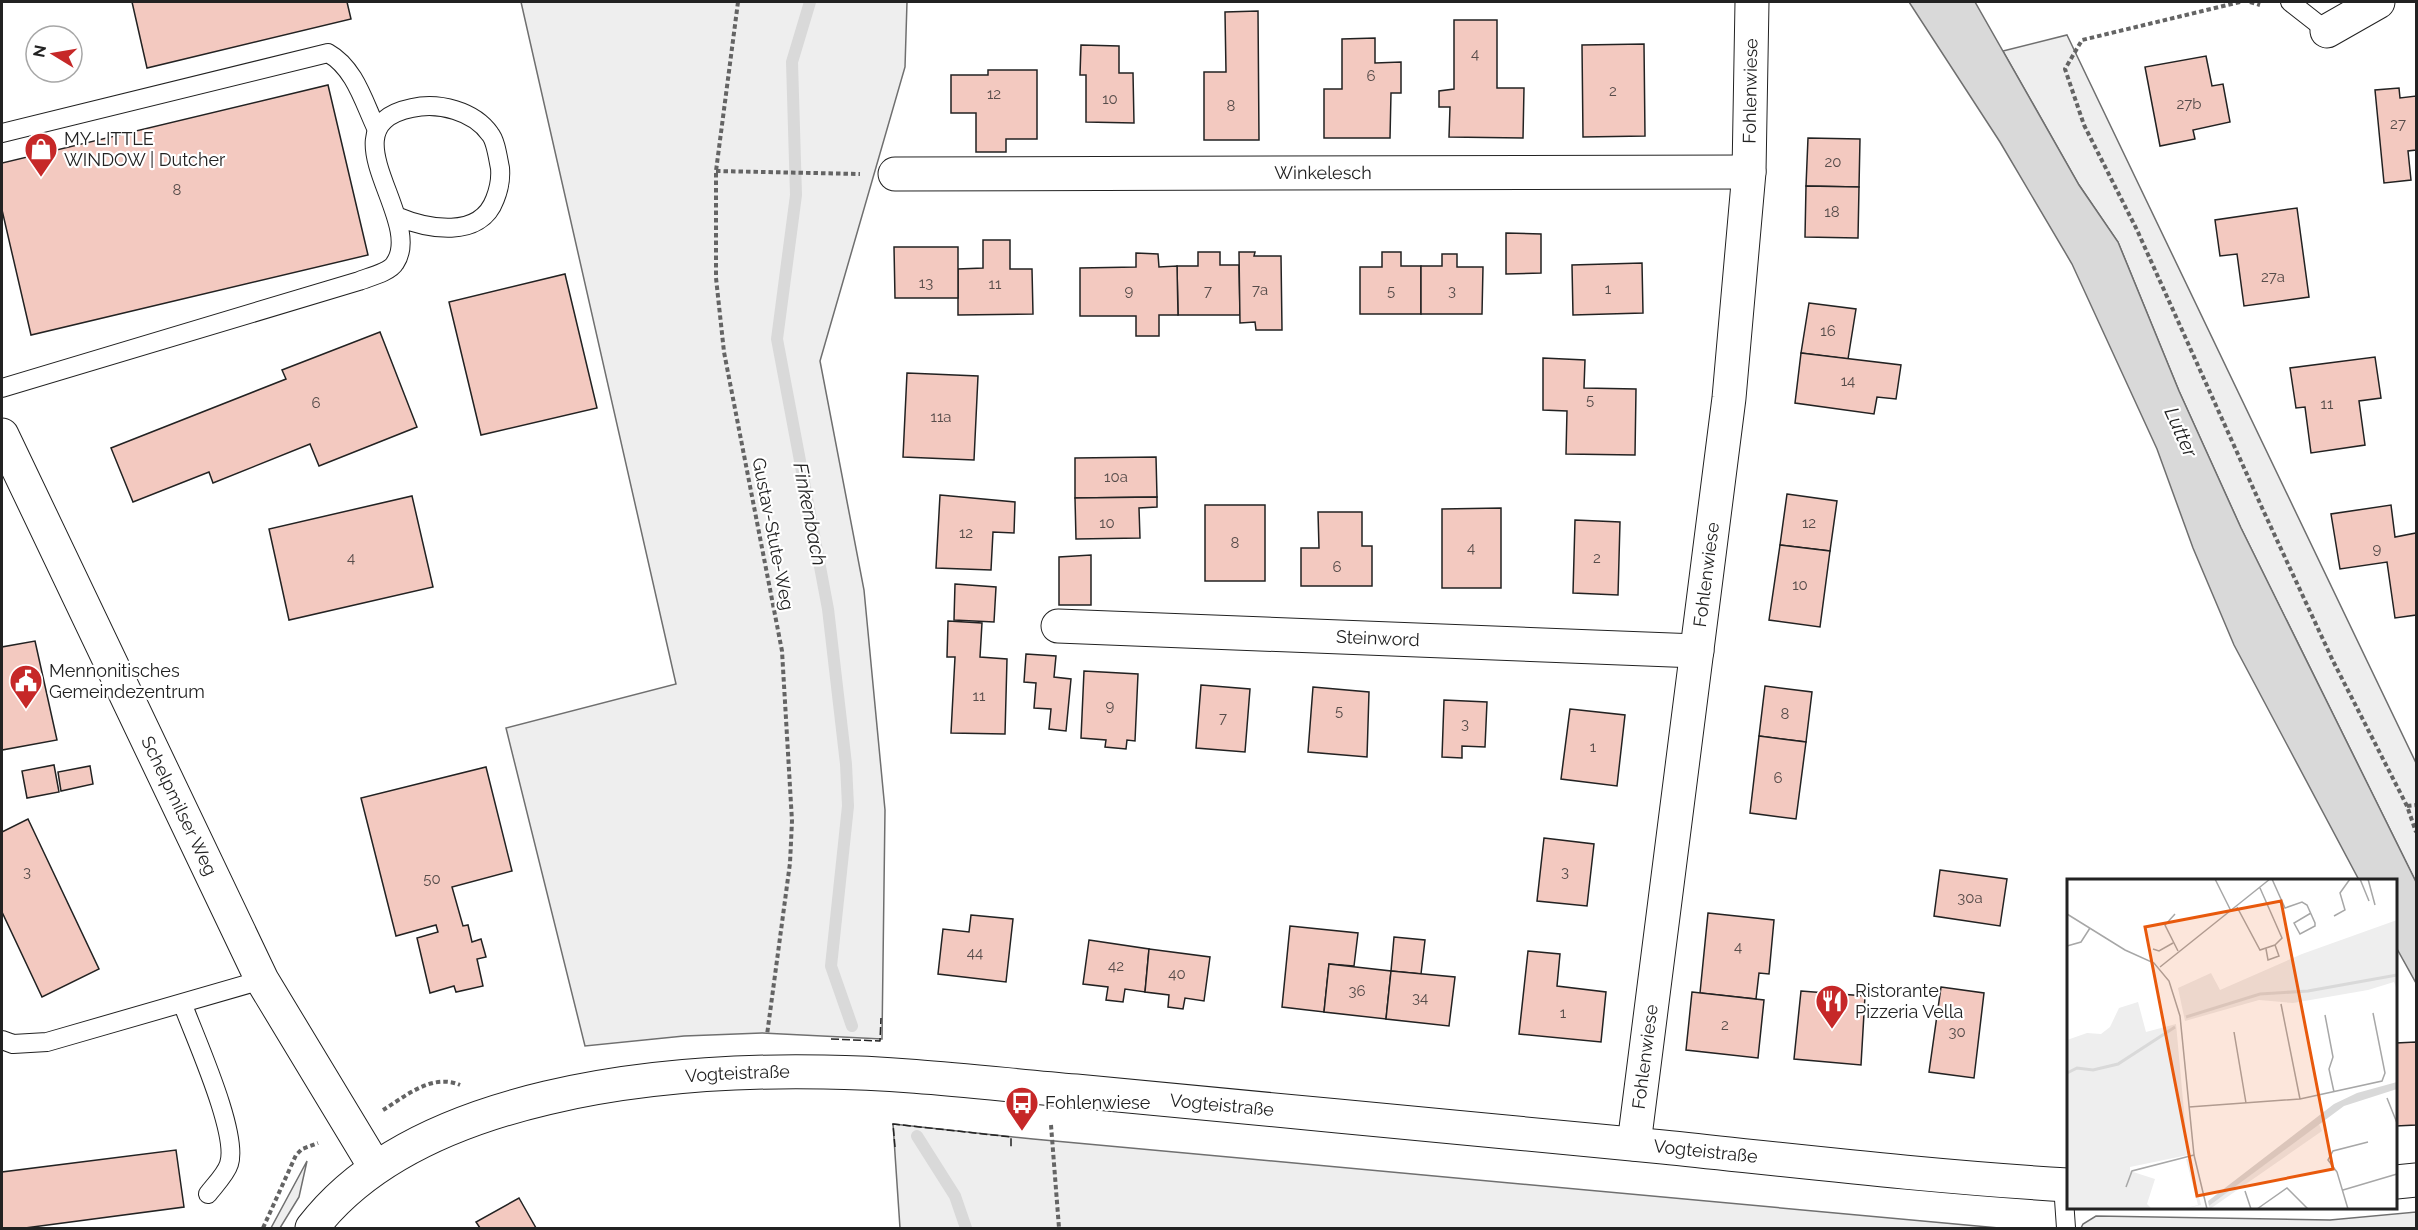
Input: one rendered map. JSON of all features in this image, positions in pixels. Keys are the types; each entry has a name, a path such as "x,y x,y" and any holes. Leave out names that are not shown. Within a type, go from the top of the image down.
{"street":[{"name":"Fohlenwiese","path":"1634,1144 1729,398 1749,172 1752,2"},
{"path":"2327,31 2378,2"},
{"name":"Winkelesch","path":"895,174 1749,172"},
{"name":"Schelpmilser Weg","path":"4,447 262,980 375,1167"},
{"name":"Steinword","path":"1058,626 1696,651"},
{"name":"Vogteistraße","path":"312,1228 351,1185 375,1167 444,1132 520,1105 577,1092 677,1078 761,1072 828,1072 1052,1089 1634,1144 1888,1171 2066,1185"},
{"path":"2397,1182 2416,1180"}],"lane":[{"path":"2290,2 2327,31"},
{"path":"2,133 328,53 342,60 351,74 377,130 375,150 383,184 400,230 400,253 394,266 359,281 2,388"},
{"path":"377,130 387,118 412,108 440,107 473,116 492,135 499,166 501,176 491,210 471,225 422,226 396,216"},
{"path":"2,1040 13,1044 47,1042 183,1005 262,980"},
{"path":"183,1005 222,1111 230,1143 229,1165 207,1194"},
{"name":"Vogteistraße","path":"2066,1185 2066,1228"}],"path":[{"name":"Gustav-Stute-Weg","path":"738,2 716,171 716,278 723,352 782,651 790,783 789,863 761,1072"},
{"path":"2240,2 2082,40 2066,69 2084,125 2137,230 2333,661 2407,806 2416,832"},
{"path":"716,171 829,173"},
{"path":"2407,806 2416,805"},
{"path":"1052,1089 1051,1143 1059,1228"}],"shaded area":[{"path":"521,2 907,2 905,67 820,361 864,590 885,810 882,1039 762,1033 684,1036 585,1046 506,728 676,684"},
{"path":"2067,35 2416,763 2416,882 2241,528 2179,391 2118,242 2079,185 2003,51"},
{"path":"893,1124 1033,1139 1999,1228 900,1228"},
{"path":"307,1161 299,1197 280,1228 271,1228"},
{"path":"2416,1212 2416,1228 2081,1228 2083,1224 2096,1216 2330,1220"}],"water":[{"name":"Lutter","path":"1909,2 1975,2 2079,185 2118,242 2179,391 2241,528 2416,882 2416,983 2397,949 2397,879 2358,879 2234,645 2193,548 2157,449 2072,264 2000,142"}],"building":[{"path":"132,2 347,2 351,19 147,68"},
{"path":"1258,11 1259,140 1204,140 1204,72 1226,72 1225,12"},
{"path":"1454,20 1497,20 1497,88 1524,88 1523,138 1449,137 1450,107 1439,107 1439,91 1454,89"},
{"path":"1375,38 1375,63 1401,62 1401,93 1391,93 1390,138 1324,138 1324,89 1342,89 1342,39"},
{"path":"1644,44 1645,136 1583,137 1582,45"},
{"path":"1081,45 1119,46 1119,73 1133,73 1134,123 1086,122 1086,75 1080,75"},
{"path":"2206,56 2212,86 2223,84 2230,122 2193,130 2195,139 2160,146 2145,67"},
{"path":"988,70 1037,70 1037,139 1006,139 1006,152 976,152 976,113 951,113 951,75 988,75"},
{"path":"328,85 368,255 31,335 2,210 2,163"},
{"path":"2399,88 2400,98 2416,96 2416,150 2408,151 2411,180 2384,183 2375,90"},
{"path":"1808,138 1860,139 1859,187 1806,186"},
{"path":"1806,186 1859,187 1858,238 1805,237"},
{"path":"2297,208 2309,297 2244,306 2237,254 2220,256 2215,220"},
{"path":"1506,233 1541,234 1541,273 1506,274"},
{"path":"983,240 1010,240 1010,269 1032,269 1033,314 958,315 958,269 983,268"},
{"path":"894,247 958,247 958,298 895,298"},
{"path":"1198,252 1220,252 1220,265 1239,265 1240,315 1178,315 1177,266 1198,266"},
{"path":"1239,252 1255,252 1254,256 1281,256 1282,330 1256,330 1255,322 1240,323"},
{"path":"1382,252 1401,252 1401,266 1421,266 1421,314 1360,314 1360,267 1382,267"},
{"path":"1136,253 1158,254 1159,267 1177,266 1178,315 1159,315 1159,336 1136,336 1136,316 1080,316 1080,268 1136,267"},
{"path":"1442,254 1457,254 1457,267 1483,267 1482,314 1421,314 1421,266 1442,266"},
{"path":"1642,263 1643,313 1573,315 1572,265"},
{"path":"565,274 597,408 481,435 449,302"},
{"path":"1809,303 1856,309 1848,359 1801,353"},
{"path":"380,332 417,427 319,466 310,444 213,483 209,472 133,502 111,448 286,379 282,370"},
{"path":"1801,353 1901,365 1896,399 1877,397 1874,414 1795,403"},
{"path":"2375,357 2381,398 2359,401 2365,445 2311,453 2305,407 2296,408 2290,368"},
{"path":"1543,358 1585,360 1584,388 1636,389 1635,455 1566,454 1567,411 1543,410"},
{"path":"907,373 978,376 974,460 903,457"},
{"path":"1156,457 1157,497 1075,498 1075,458"},
{"path":"1787,494 1837,501 1830,551 1780,545"},
{"path":"940,495 1015,502 1014,533 993,532 991,570 936,568"},
{"path":"412,496 433,587 289,620 269,529"},
{"path":"1157,497 1157,507 1139,508 1140,538 1076,539 1075,498"},
{"path":"1205,505 1265,505 1265,581 1205,581"},
{"path":"2391,505 2395,537 2416,533 2416,615 2395,618 2387,562 2340,569 2331,514"},
{"path":"1501,508 1501,588 1442,588 1442,509"},
{"path":"1318,512 1362,512 1362,546 1372,546 1372,586 1301,586 1301,548 1319,548"},
{"path":"1575,520 1620,522 1618,595 1573,593"},
{"path":"1780,545 1830,551 1820,627 1769,620"},
{"path":"1091,555 1091,605 1059,605 1059,557"},
{"path":"955,584 996,587 994,622 954,620"},
{"path":"948,621 982,623 980,657 1007,659 1005,734 951,733 955,657 947,657"},
{"name":"Mennonitisches Gemeindezentrum","path":"35,641 57,740 2,750 2,647"},
{"path":"1026,654 1056,656 1054,677 1071,679 1066,731 1049,729 1051,709 1034,708 1036,683 1024,682"},
{"path":"1084,671 1138,674 1135,741 1127,740 1126,749 1105,747 1106,740 1081,738"},
{"path":"1201,685 1250,689 1245,752 1196,748"},
{"path":"1765,686 1812,692 1806,742 1759,736"},
{"path":"1313,687 1369,692 1367,757 1308,752"},
{"path":"1444,700 1487,702 1485,747 1462,746 1462,758 1442,757"},
{"path":"1570,709 1625,715 1617,786 1561,779"},
{"path":"1759,736 1806,742 1796,819 1750,813"},
{"path":"54,765 59,792 27,798 22,771"},
{"path":"90,766 93,784 61,791 58,772"},
{"path":"486,767 512,871 452,887 463,926 468,925 472,942 481,939 486,957 477,959 483,986 456,992 454,986 430,993 417,938 438,932 436,925 396,936 361,798"},
{"path":"28,819 99,969 42,997 2,912 2,832"},
{"path":"1544,838 1594,844 1587,906 1537,901"},
{"path":"1940,870 2007,879 2000,926 1934,916"},
{"path":"1708,913 1774,920 1769,974 1759,973 1756,999 1700,993"},
{"path":"971,915 1013,919 1006,982 938,974 943,929 969,932"},
{"path":"1290,926 1358,933 1354,966 1329,964 1324,1012 1282,1007"},
{"path":"1394,937 1425,940 1421,974 1391,971"},
{"path":"1089,940 1149,949 1145,992 1125,989 1123,1002 1106,1000 1108,987 1083,984"},
{"path":"1149,949 1210,957 1204,1001 1185,998 1183,1009 1168,1007 1169,995 1145,992"},
{"path":"1528,951 1560,954 1557,986 1606,992 1601,1042 1519,1034"},
{"path":"1329,964 1391,971 1386,1019 1324,1012"},
{"path":"1391,971 1455,977 1449,1026 1386,1019"},
{"path":"1941,987 1984,993 1974,1078 1929,1072"},
{"path":"1801,991 1865,996 1861,1065 1794,1059"},
{"path":"1692,992 1764,1000 1758,1058 1686,1050"},
{"path":"2416,1042 2416,1125 2397,1126 2397,1043"},
{"path":"176,1150 184,1207 25,1228 2,1228 2,1172"},
{"path":"519,1198 536,1228 480,1228 476,1222"}],"waterway":[{"name":"Finkenbach","path":"810,2 792,62 796,195 777,339 828,609 846,764 848,806 831,966 852,1026"},
{"name":"Finkenbach","path":"917,1136 955,1196 966,1228"}],"fence":[{"path":"831,1039 880,1041 881,1018"},
{"path":"895,1147 893,1124 1011,1137 1011,1147"}],"place":[{"name":"MY LITTLE WINDOW | Dutcher","path":"41,178"},
{"name":"Mennonitisches Gemeindezentrum","path":"26,710"},
{"name":"Ristorante Pizzeria Vella","path":"1832,1030"},
{"name":"Fohlenwiese","path":"1022,1132"}]}
